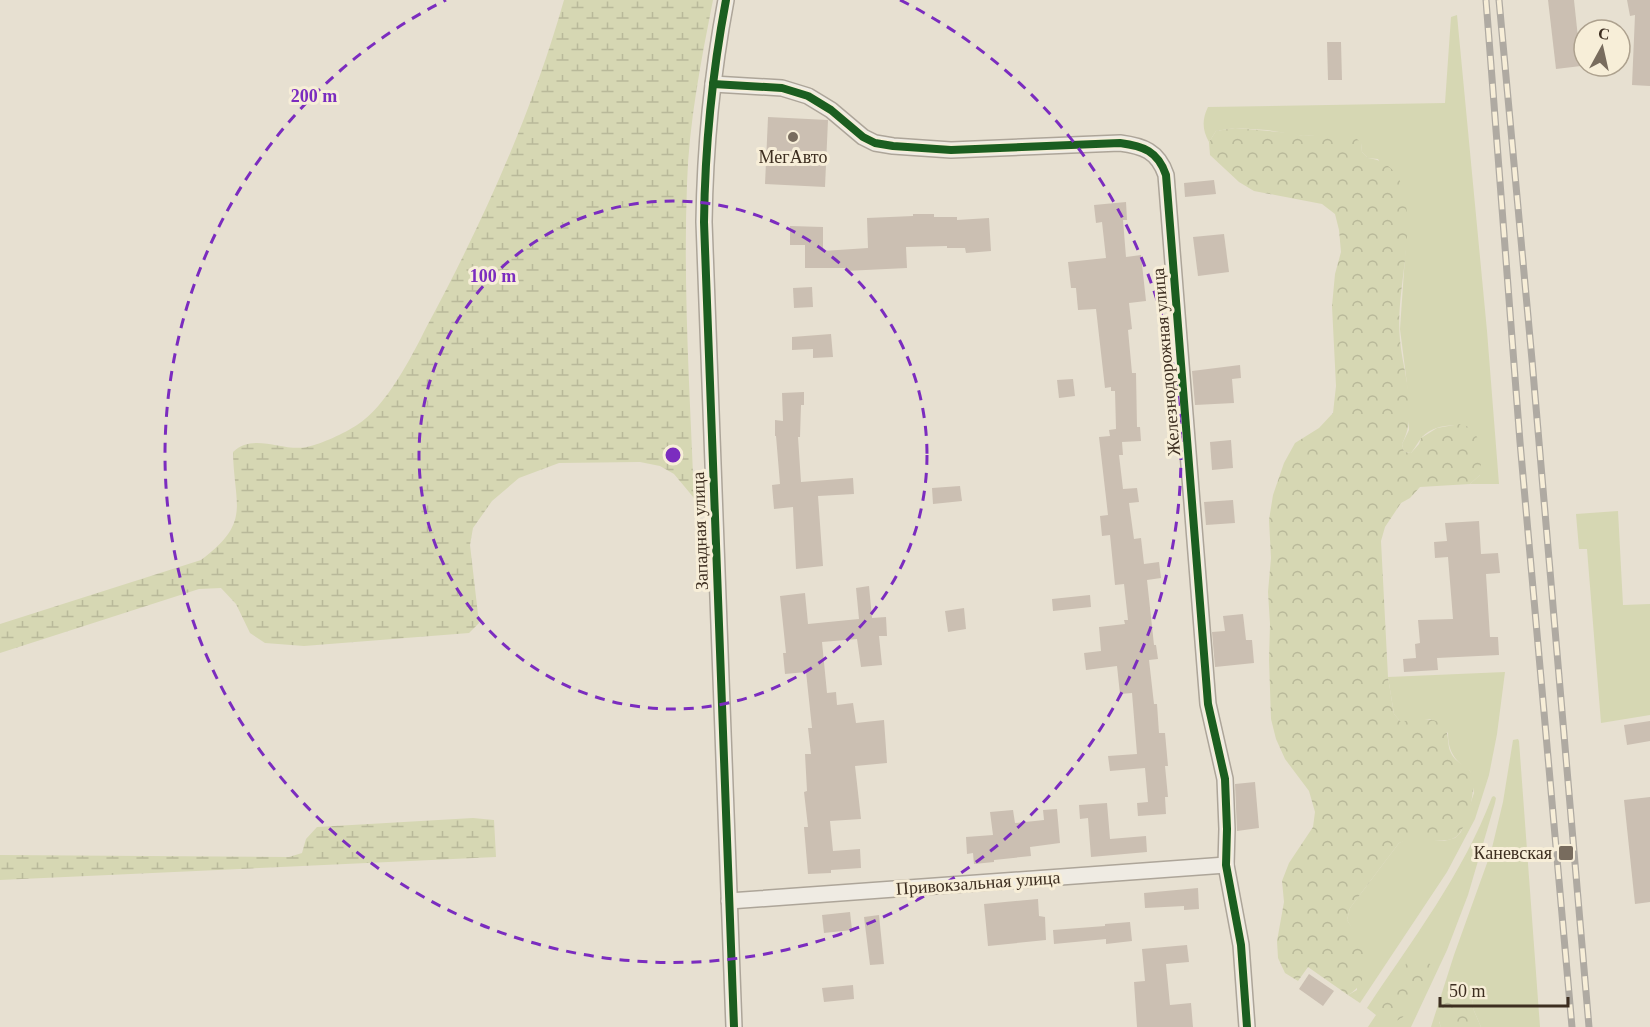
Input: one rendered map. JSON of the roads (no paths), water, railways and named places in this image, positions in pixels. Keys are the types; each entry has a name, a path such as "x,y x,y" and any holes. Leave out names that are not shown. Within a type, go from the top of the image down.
{"street":[{"name":"Западная улица","path":"726,0 707,128 704,222 734,1027"},
{"name":"Железнодорожная улица","path":"713,84 782,88 808,96 831,110 863,137 875,143 951,150 1120,144 1145,148 1155,154 1161,164 1166,174 1209,704 1224,779 1227,829 1226,865 1241,945 1247,1027"},
{"name":"Привокзальная улица","path":"729,900 1226,865"}],"railway":[{"path":"1486,0 1520,442 1572,1027"},
{"path":"1499,0 1589,1027"}],"place":[{"name":"МегАвто","path":"793,137"},
{"name":"Каневская","path":"1566,853"}]}
